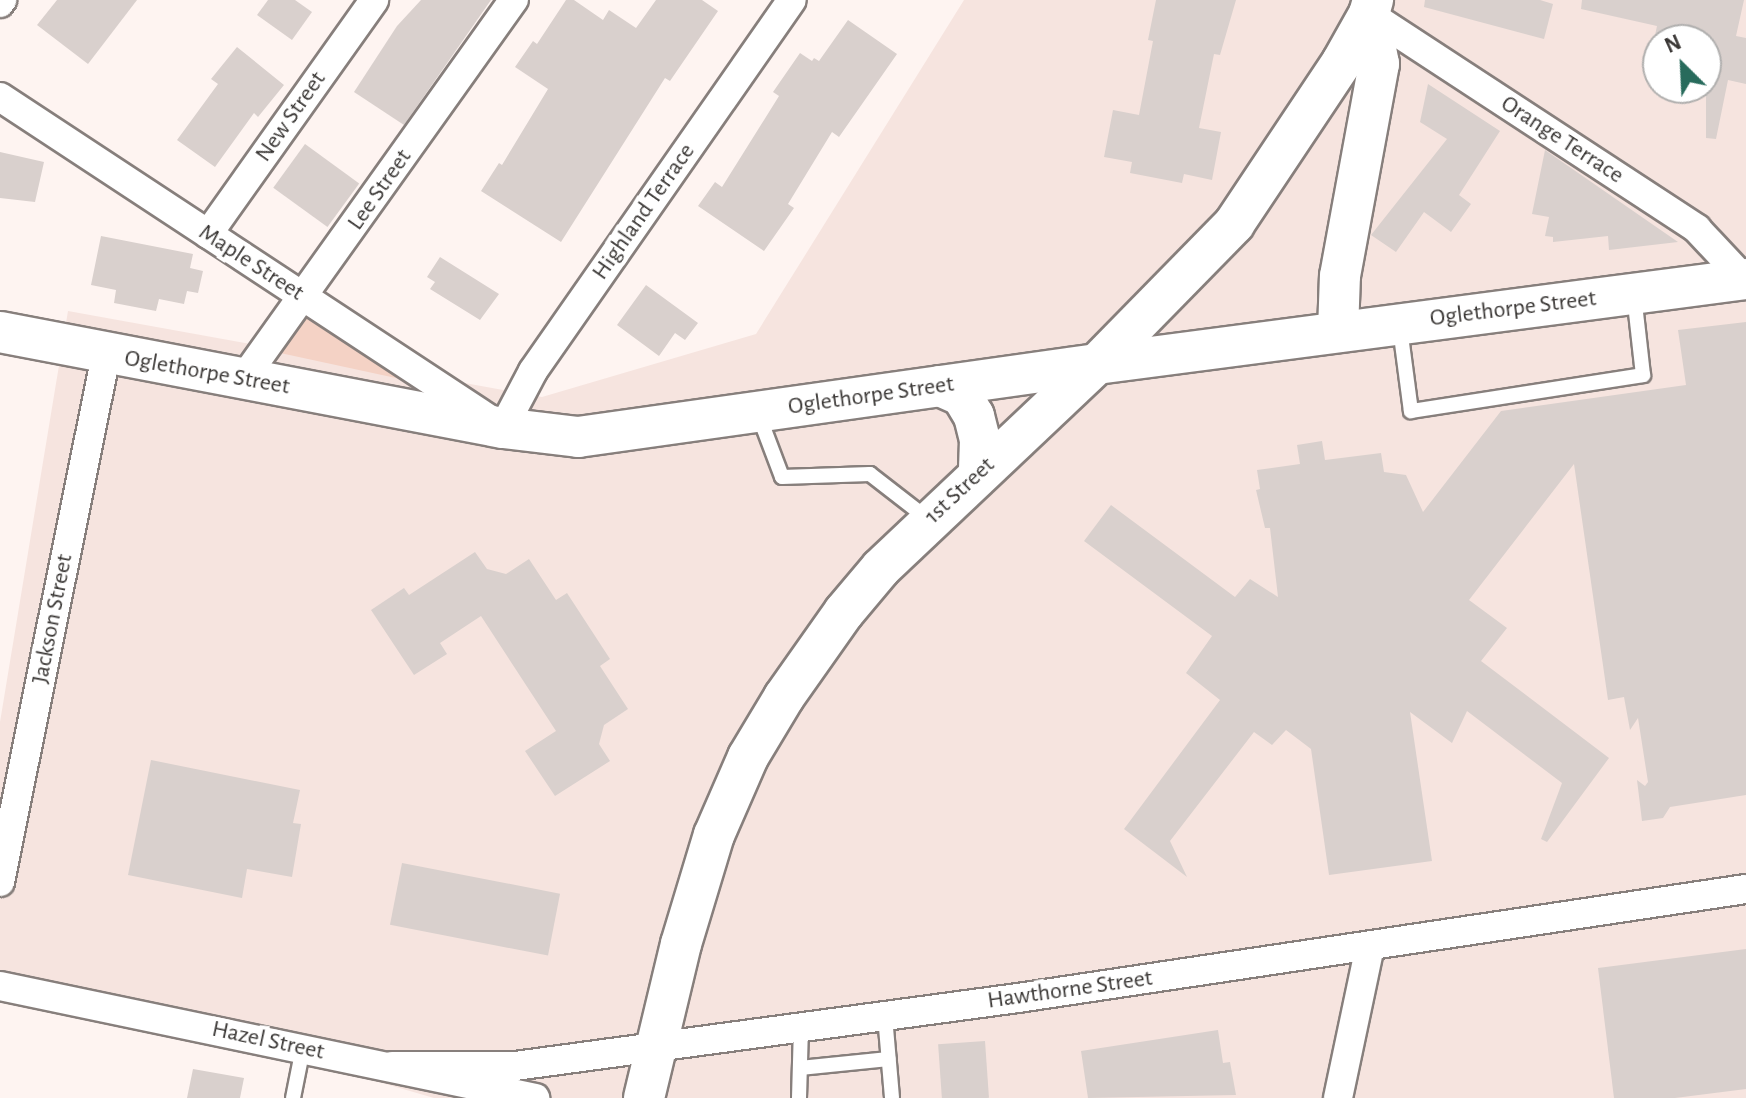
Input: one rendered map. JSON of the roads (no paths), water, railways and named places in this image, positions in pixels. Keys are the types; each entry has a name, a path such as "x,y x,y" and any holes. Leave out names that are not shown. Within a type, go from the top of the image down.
{"street":[{"name":"New Street","path":"208,234 374,0"},
{"name":"Lee Street","path":"244,378 514,0"},
{"name":"Highland Terrace","path":"503,428 533,371 792,0"},
{"name":"Orange Terrace","path":"1371,7 1697,229 1745,279"},
{"path":"1338,332 1340,276 1379,64 1371,7"},
{"name":"1st Street","path":"644,1098 681,944 714,835 748,757 784,697 844,612 929,520 1097,364 1234,224 1342,62 1371,7"},
{"name":"Maple Street","path":"0,97 503,428"},
{"name":"Oglethorpe Street","path":"0,332 106,355 503,428 578,437 1097,364 1745,279"},
{"name":"Jackson Street","path":"0,882 106,355"},
{"path":"940,386 962,396 974,416 980,440 979,473"},
{"name":"Hawthorne Street","path":"392,1066 515,1066 885,1016 1746,889"},
{"path":"1338,1098 1370,946"},
{"name":"Hazel Street","path":"0,986 535,1098"}],"lane":[{"path":"1400,324 1411,411 1643,375 1634,293"},
{"path":"757,412 782,477 870,474 929,520"},
{"path":"885,1016 892,1098"},
{"path":"799,1098 801,1027"},
{"path":"293,1098 303,1048"},
{"path":"800,1068 889,1059"}]}
